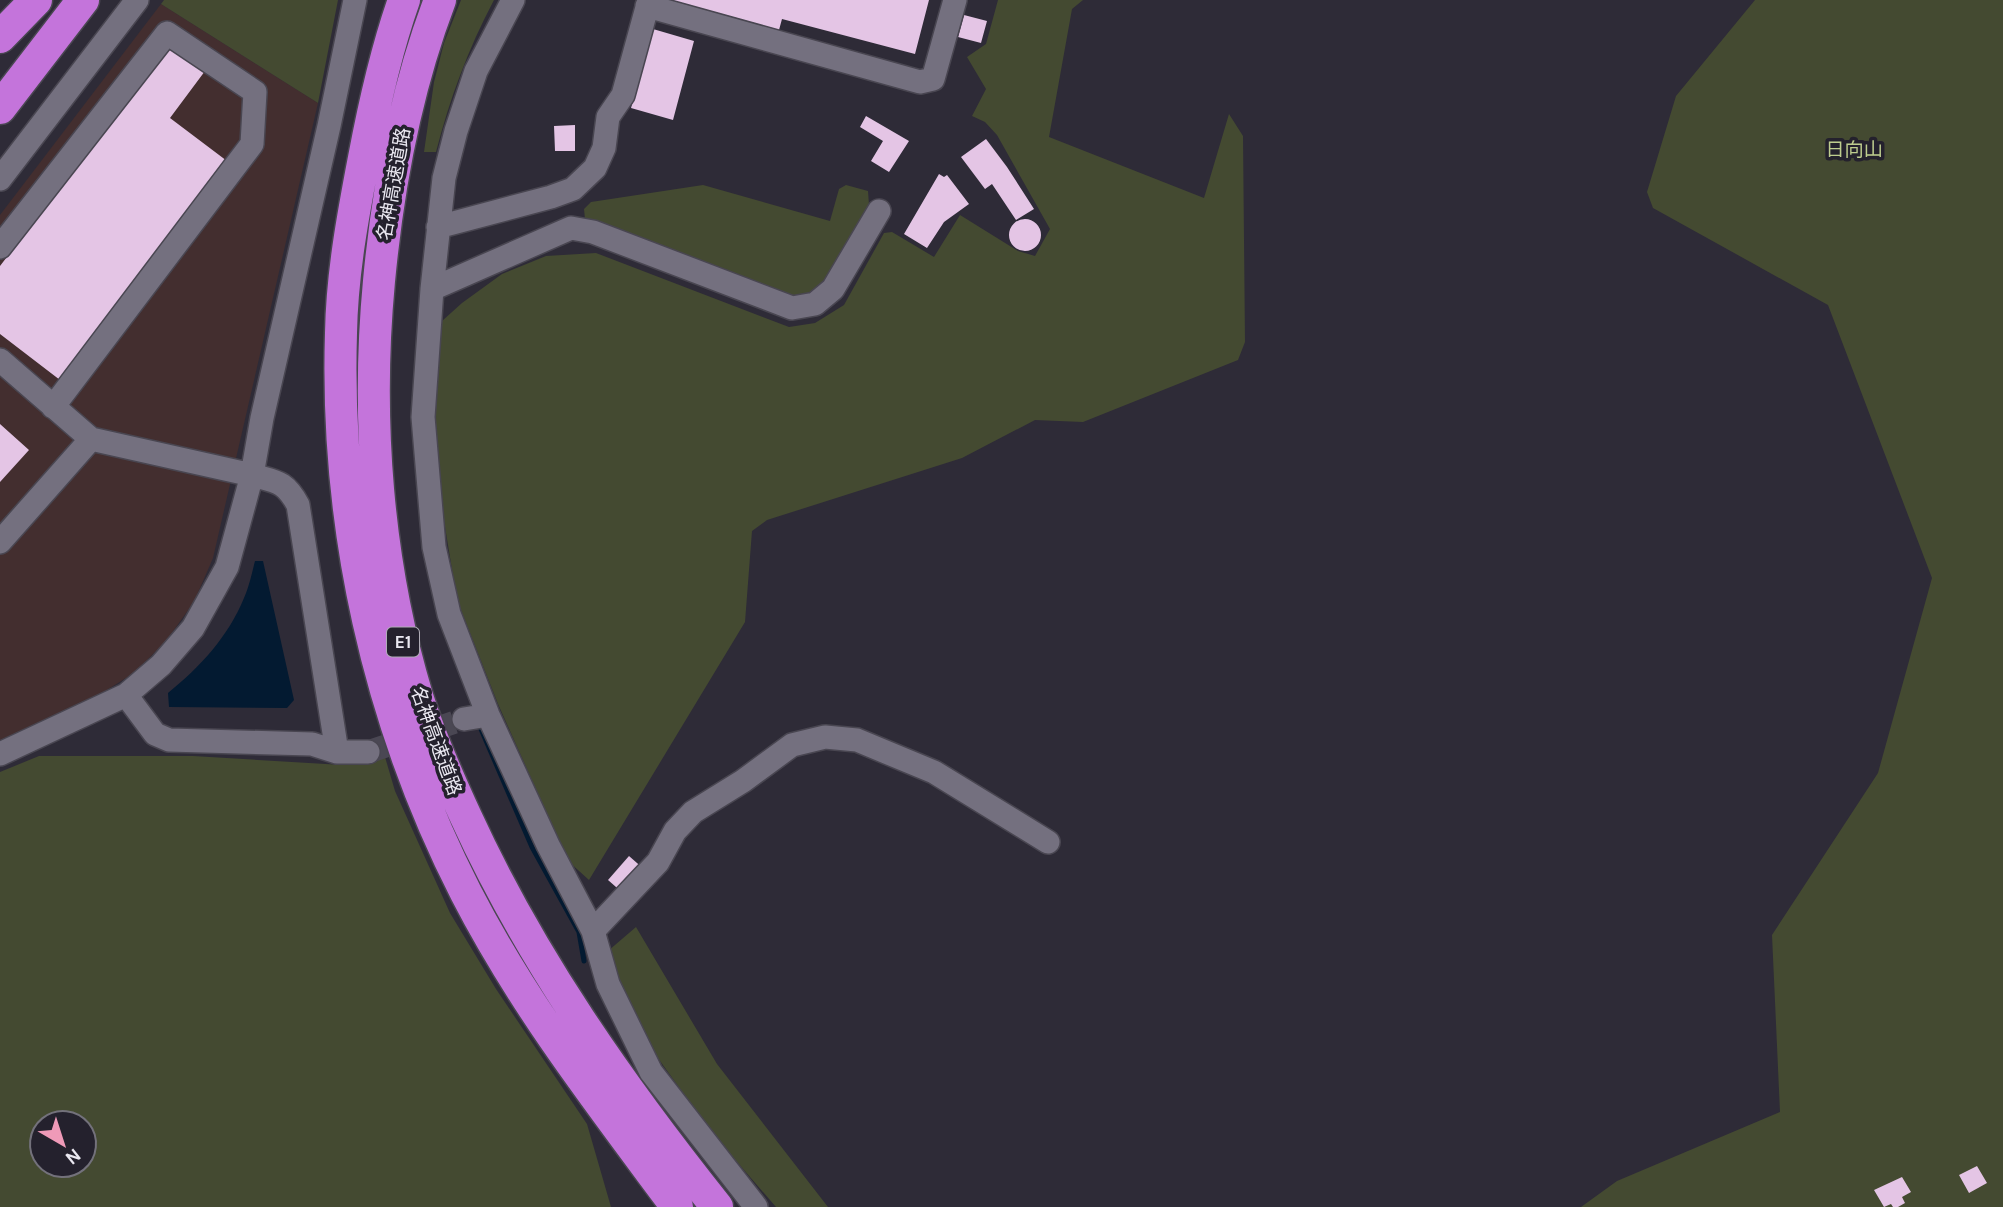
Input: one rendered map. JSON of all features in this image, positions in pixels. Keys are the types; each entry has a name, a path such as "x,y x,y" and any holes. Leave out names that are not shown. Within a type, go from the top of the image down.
{"highway":[{"path":"1,36 36,0"},
{"path":"0,108 83,0"},
{"name":"名神高速道路","path":"404,0 373,113 351,225 341,330 341,431 348,497 368,618 391,709 422,796 466,892 518,986 539,1018 677,1207"},
{"name":"名神高速道路","path":"440,0 404,121 385,224 375,329 374,428 381,514 396,612 417,697 450,784 493,877 545,969 593,1041 717,1207"}],"street":[{"path":"0,179 137,0"},
{"path":"0,754 126,695 161,665 193,628 227,567 252,475 262,418 355,0"},
{"path":"513,0 476,71 444,178 432,289 423,417 434,547 449,614 488,715 548,845 593,931 608,984 651,1072 756,1207"},
{"path":"438,227 573,189 595,168 604,148 608,117 623,95 648,3 920,82 933,79 954,0"},
{"path":"0,247 167,33 255,92 252,144 53,407"},
{"path":"432,289 571,228 593,232 792,308 815,304 833,289 879,211"},
{"path":"0,360 91,439 252,475 289,488 298,505 337,752"},
{"path":"0,542 91,439"},
{"path":"126,695 155,734 169,740 312,744 337,752 368,752"},
{"path":"464,719 488,715"},
{"path":"593,931 658,862 675,831 693,812 743,781 792,745 825,737 857,740 934,772 1048,842"}],"shaded area":[{"path":"161,4 318,103 213,558 194,602 166,641 134,673 94,698 0,741 0,215"}],"green space":[{"path":"164,0 338,0 318,103 161,4"},
{"path":"461,0 494,0 461,74 436,152 424,152 434,82 444,43"},
{"path":"998,0 1083,0 1072,9 1049,137 1204,198 1229,114 1243,136 1245,342 1238,360 1083,422 1035,420 962,458 767,520 752,531 745,622 589,880 568,861 498,704 457,600 437,478 435,404 442,321 502,274 546,256 596,253 789,327 815,323 844,305 884,233 892,232 934,257 960,215 1018,251 1035,256 1050,229 997,135 985,122 972,116 986,89 967,57 986,44"},
{"name":"日向山","path":"1755,0 2003,0 2003,1207 1581,1207 1617,1181 1780,1112 1772,935 1878,773 1932,578 1828,305 1653,208 1647,192 1676,96"},
{"path":"703,185 830,221 839,189 846,185 868,191 869,205 824,287 809,298 793,296 585,219 584,209 591,202"},
{"path":"39,756 193,756 342,765 385,757 395,791 450,913 496,989 587,1124 611,1207 0,1207 0,772"},
{"path":"636,927 717,1064 828,1207 776,1207 712,1133 647,1043 625,1004 608,951"}],"water":[{"path":"255,561 263,561 294,700 287,708 169,707 168,693 202,662 230,626 246,594"}],"building":[{"path":"671,0 929,0 915,54 782,19 779,30"},
{"path":"964,15 987,21 981,43 958,37"},
{"path":"653,29 694,41 673,120 631,108"},
{"path":"170,44 205,71 170,118 227,161 60,380 0,334 0,266"},
{"path":"866,116 909,141 889,172 871,161 883,141 860,127"},
{"path":"575,125 575,151 555,151 554,126"},
{"path":"986,139 1034,209 1016,220 992,184 985,189 961,157"},
{"path":"939,174 944,177 947,175 969,204 944,222 927,248 904,234"},
{"path":"1025,219 1036,224 1041,235 1036,246 1025,251 1014,246 1009,235 1014,224"},
{"path":"0,424 29,450 0,482"},
{"path":"629,856 645,870 624,894 608,880"},
{"path":"1977,1166 1987,1183 1969,1193 1959,1175"},
{"path":"1902,1177 1911,1192 1902,1197 1905,1203 1898,1207 1891,1204 1884,1207 1874,1190"}],"waterway":[{"path":"481,729 532,847 579,932 584,961"}],"tunnel":[{"path":"368,752 464,719"}]}
